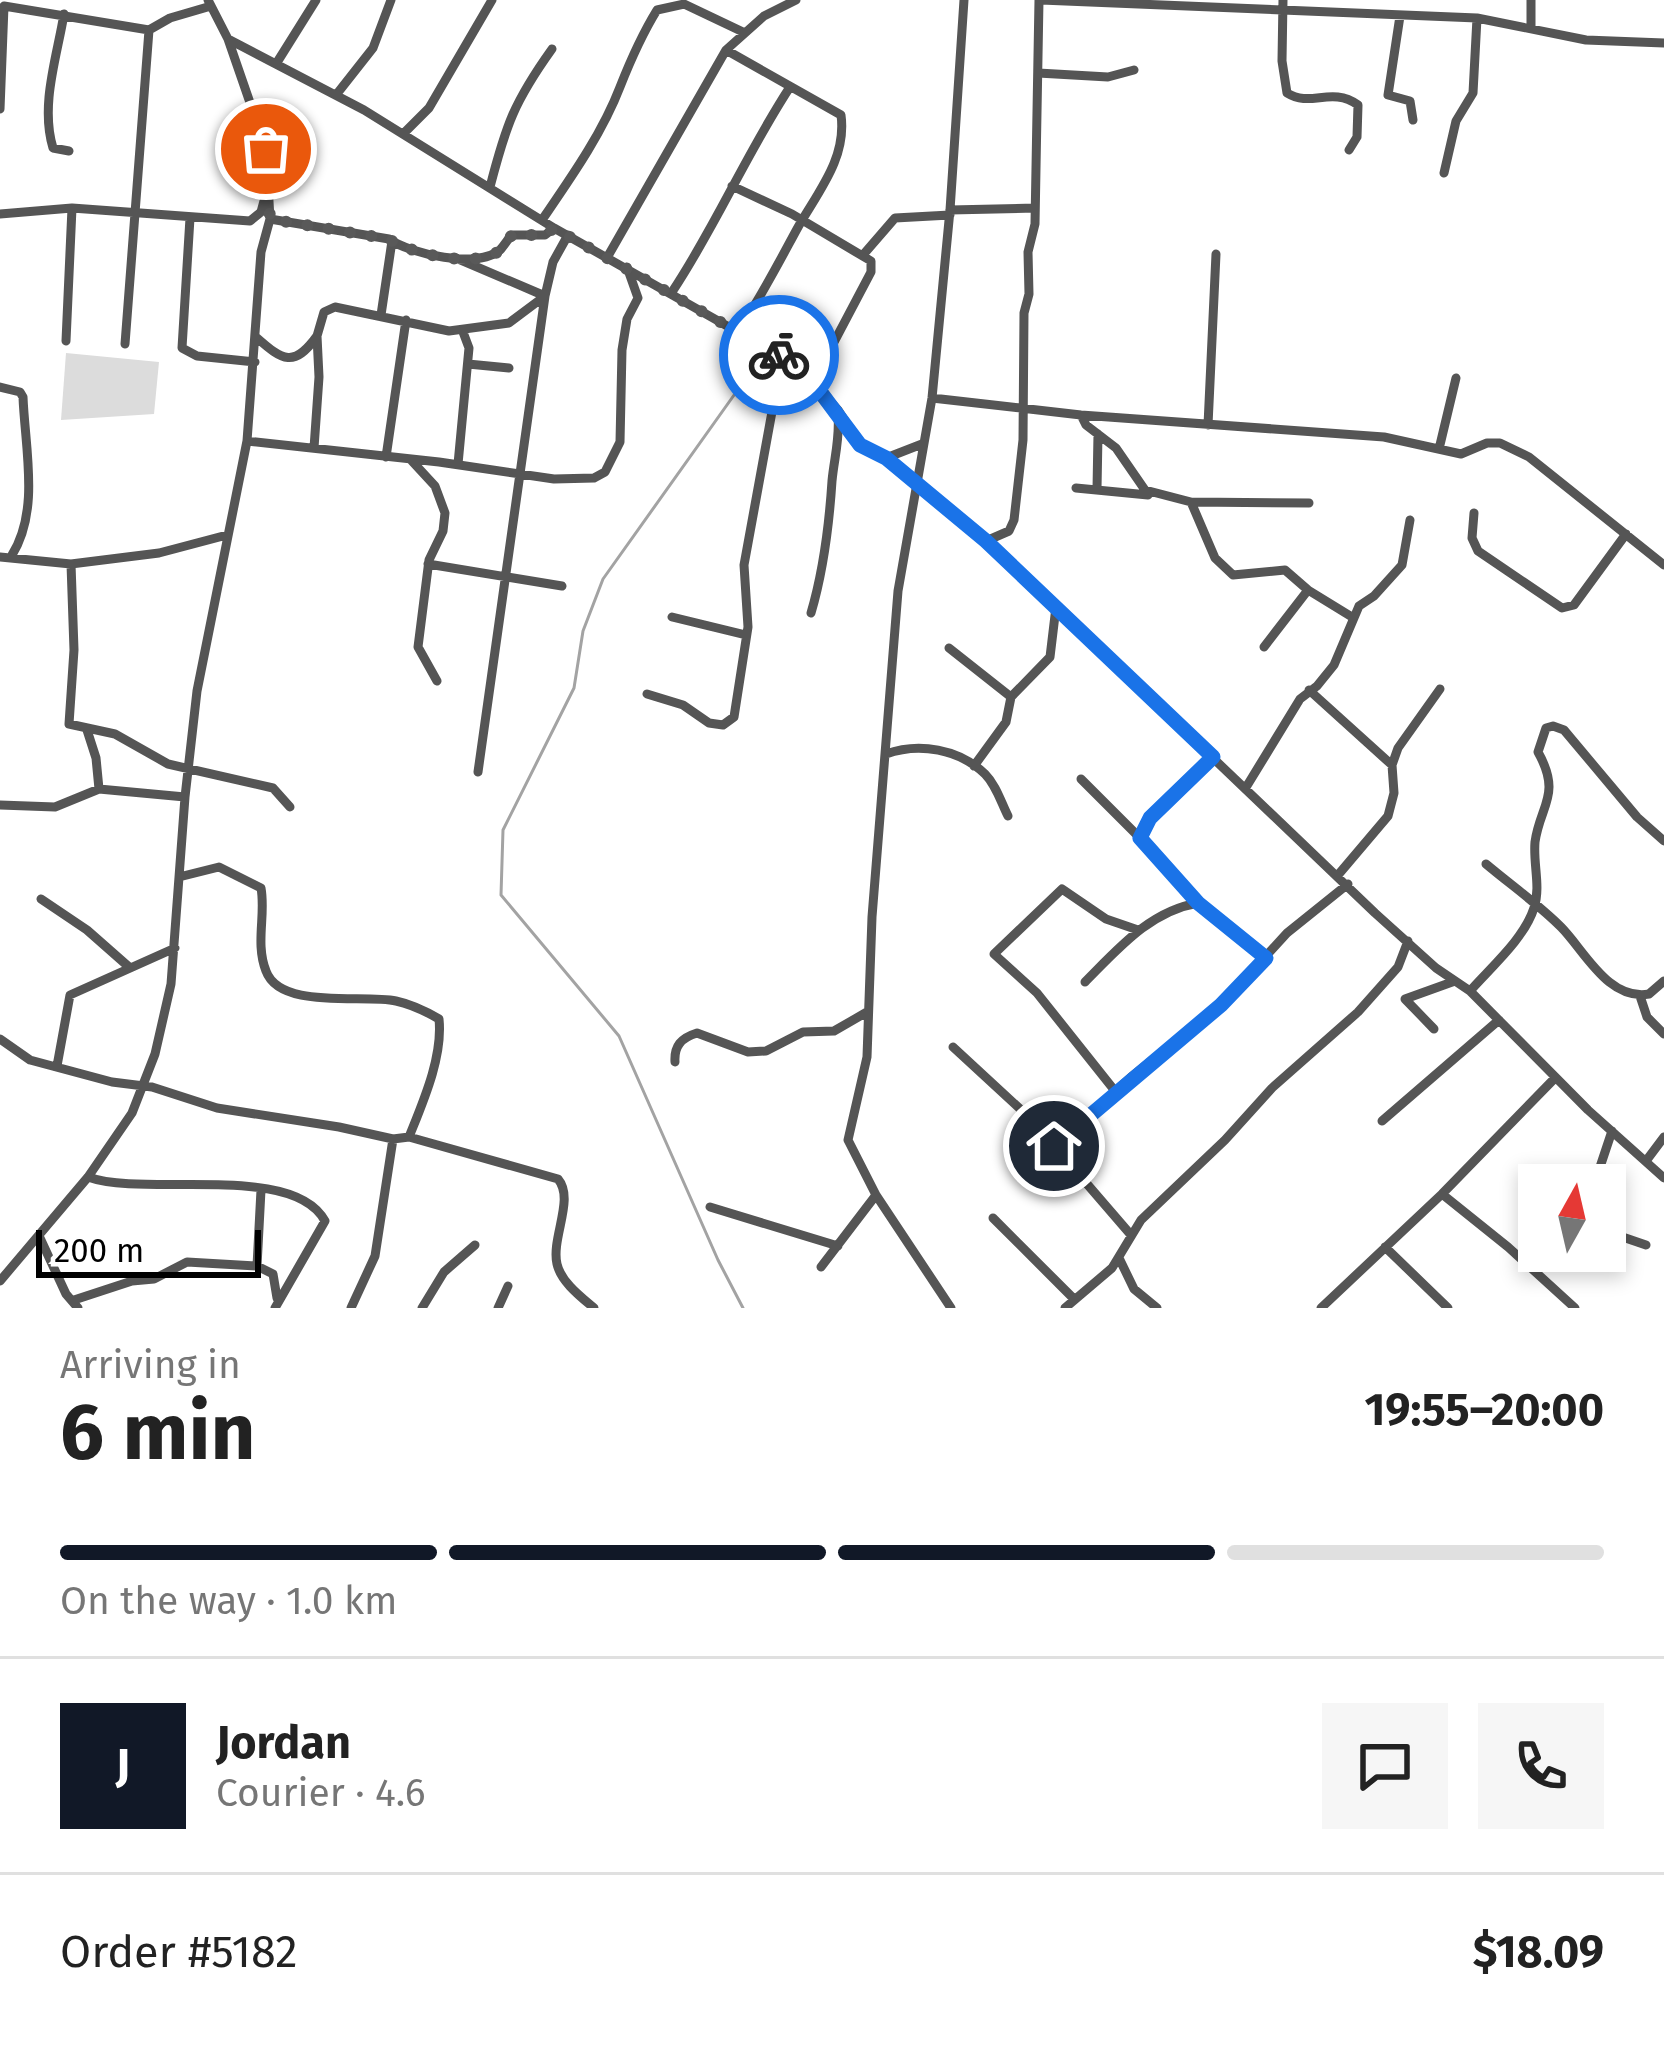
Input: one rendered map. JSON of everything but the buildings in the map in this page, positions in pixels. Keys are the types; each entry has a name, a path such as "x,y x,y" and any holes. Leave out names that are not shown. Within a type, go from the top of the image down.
{"street":[{"path":"276,64 316,0"},
{"path":"336,95 373,48 391,0"},
{"path":"404,133 429,108 492,0"},
{"path":"608,256 726,50 743,32 796,0"},
{"path":"951,1308 876,1195 848,1140 867,1057 902,559 932,398 964,0"},
{"path":"986,541 1009,531 1014,520 1023,440 1040,0 1282,6 1478,18 1586,40 1664,43"},
{"path":"1366,0 1366,14"},
{"path":"1443,16 1444,0"},
{"path":"1531,0 1531,28"},
{"path":"0,109 4,3 149,30 212,4 266,149 270,219 261,252 248,441 197,691 166,1011 143,1087 118,1137 40,1238 0,1281"},
{"path":"542,220 620,88 631,54 657,10 684,4 743,32"},
{"path":"1282,6 1287,93 1300,99 1336,94 1358,105 1357,136 1349,150"},
{"path":"64,14 49,101 50,136 53,148 69,152"},
{"path":"1400,16 1388,95 1410,101 1413,120"},
{"path":"1444,173 1456,121 1473,93 1478,18"},
{"path":"125,344 149,30"},
{"path":"228,39 404,133 554,228 782,357 838,410 860,445 886,458 986,541 1664,1178"},
{"path":"490,187 505,127 520,95 552,50"},
{"path":"726,50 841,115 843,121 840,147 824,189 739,330"},
{"path":"1037,73 1108,77 1134,70"},
{"path":"672,292 790,87"},
{"path":"732,186 871,261 872,272 813,382"},
{"path":"0,214 72,208 250,221 261,212 266,195"},
{"path":"66,341 72,208"},
{"path":"863,255 895,218 1035,208"},
{"path":"190,218 182,348 197,356 254,362"},
{"path":"270,219 456,258 545,296"},
{"path":"250,221 261,252"},
{"path":"456,258 492,254 512,235 545,235 554,228"},
{"path":"478,772 545,296 553,262 568,236"},
{"path":"381,315 392,241"},
{"path":"1208,425 1216,254"},
{"path":"248,441 576,480 605,472 620,442 622,350 627,319 638,298 627,266"},
{"path":"314,448 320,377 317,336 320,319 329,308 464,332 509,323 545,296"},
{"path":"386,457 406,320"},
{"path":"458,464 470,348 464,332"},
{"path":"256,337 281,357 293,358 304,353 317,336"},
{"path":"647,694 683,705 709,724 729,724 734,717 746,635 744,566 782,357"},
{"path":"468,364 509,368"},
{"path":"1439,449 1456,378"},
{"path":"0,387 23,397 30,509 22,540 6,556"},
{"path":"932,398 1081,415 1384,437 1461,454 1500,443 1529,457 1664,565"},
{"path":"811,613 827,552 832,478 840,441 838,410"},
{"path":"1081,415 1116,448 1153,495"},
{"path":"1097,488 1098,434"},
{"path":"886,458 922,445"},
{"path":"411,460 435,486 445,513 443,531 428,564 418,647 437,681"},
{"path":"1076,488 1191,502 1309,503"},
{"path":"1191,502 1215,558 1233,574 1285,570 1352,616"},
{"path":"1474,513 1473,544 1478,550 1562,608 1574,605 1626,534"},
{"path":"1245,789 1309,690 1334,665 1352,616 1402,566 1410,520"},
{"path":"6,556 71,564 159,553 227,535"},
{"path":"71,564 74,650 67,721 88,730 108,731 153,758 188,770 273,788 290,807"},
{"path":"428,564 562,586"},
{"path":"1264,646 1309,590"},
{"path":"974,766 1004,728 1011,697 1050,657 1056,608"},
{"path":"672,617 746,635"},
{"path":"949,648 1011,697"},
{"path":"1338,875 1388,816 1394,793 1392,765 1409,728 1440,689"},
{"path":"1309,690 1392,765"},
{"path":"1470,991 1535,905 1534,847 1549,802 1545,764 1538,752 1546,728 1564,730 1636,818 1664,841"},
{"path":"88,730 99,789"},
{"path":"886,754 908,746 927,748 974,766 993,785 1008,816"},
{"path":"1140,838 1150,818 1213,757"},
{"path":"1081,779 1198,903 1266,958"},
{"path":"0,805 20,802 55,807 99,789 184,797"},
{"path":"1486,864 1564,929 1609,981 1640,996 1664,981"},
{"path":"179,877 219,867 261,888 259,938 265,970 279,988 310,996 398,1001 439,1019 439,1040 410,1137"},
{"path":"1054,1146 1221,1005 1287,933 1348,884"},
{"path":"1114,1091 1037,993 994,954 1062,889 1106,919 1138,930"},
{"path":"41,898 129,968"},
{"path":"1085,982 1138,930 1181,906 1198,903"},
{"path":"1065,1308 1120,1258 1141,1220 1272,1088 1358,1012 1398,967 1408,941"},
{"path":"57,1066 70,995 175,948"},
{"path":"1434,1029 1405,999 1455,981"},
{"path":"1640,996 1647,1017 1664,1034"},
{"path":"675,1062 674,1050 697,1033 748,1052 766,1051 803,1032 834,1031 867,1012"},
{"path":"1382,1121 1499,1020"},
{"path":"0,1039 30,1060 217,1108 393,1139 410,1137 563,1183 557,1264 564,1278 594,1308"},
{"path":"953,1047 1054,1146 1131,1235"},
{"path":"1321,1308 1555,1078"},
{"path":"1601,1164 1612,1131"},
{"path":"1646,1161 1664,1137"},
{"path":"352,1308 375,1256 393,1139"},
{"path":"88,1177 118,1185 242,1186 288,1192 325,1217 276,1306"},
{"path":"257,1267 261,1190"},
{"path":"1442,1194 1575,1308"},
{"path":"821,1267 876,1195"},
{"path":"710,1207 838,1246"},
{"path":"993,1218 1074,1299"},
{"path":"40,1238 66,1294 76,1304 132,1281 154,1279 188,1262 257,1267 273,1274 276,1306"},
{"path":"1626,1238 1646,1245"},
{"path":"422,1308 444,1272 475,1244"},
{"path":"1385,1247 1448,1308"},
{"path":"1120,1258 1134,1288 1157,1308"},
{"path":"498,1308 508,1286"}],"shaded area":[{"path":"66,353 159,362 154,414 61,420"}],"waterway":[{"path":"743,1308 619,1036 501,895 503,830 574,688 583,631 603,579 759,360"}],"way so far":[{"path":"266,149 270,219 389,239 402,248 456,258 492,254 512,235 545,235 554,228 779,355"}],"route":[{"path":"779,355 813,382 860,445 886,458 986,541 1213,757 1150,818 1140,838 1198,903 1266,958 1221,1005 1054,1146"}]}
